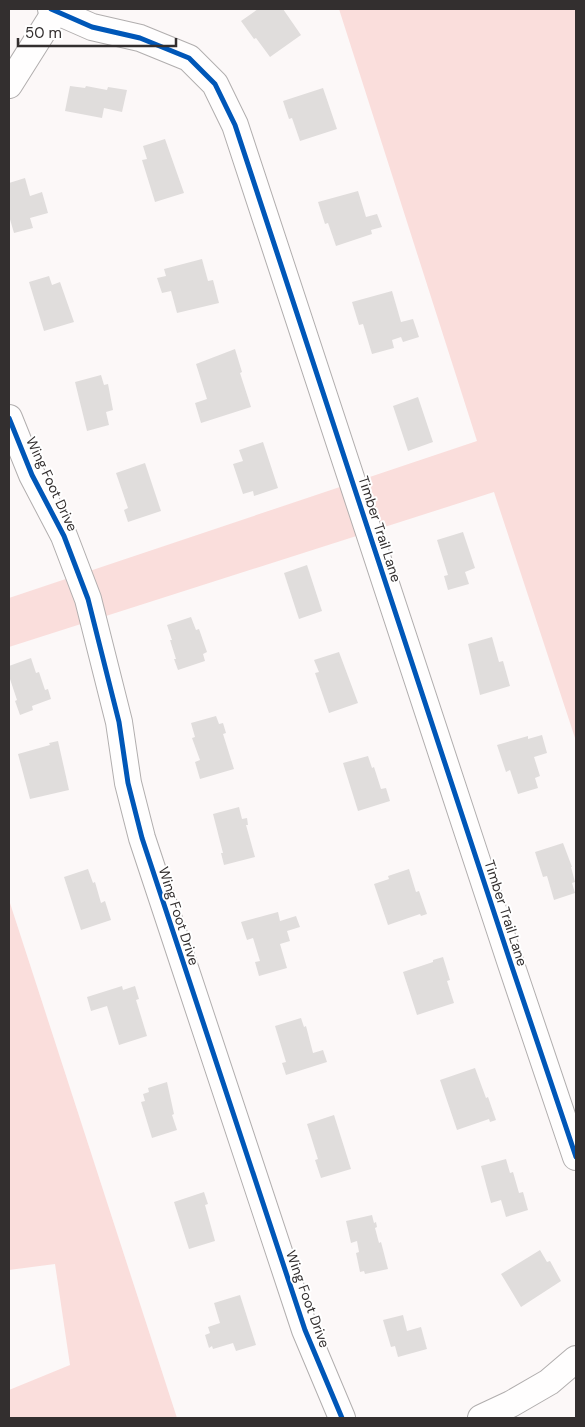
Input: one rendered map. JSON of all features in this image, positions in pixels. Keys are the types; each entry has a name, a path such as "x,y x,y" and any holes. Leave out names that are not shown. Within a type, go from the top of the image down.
{"street":[{"path":"9,85 53,10"},
{"name":"Timber Trail Lane","path":"53,10 92,27 140,38 189,58 215,84 235,124 576,1157"},
{"name":"Wing Foot Drive","path":"9,418 32,475 64,536 88,598 119,722 128,784 142,838 305,1330 342,1418"},
{"path":"481,1418 511,1404 549,1382 576,1359"}],"shaded area":[{"path":"339,9 576,9 576,741 494,492 9,647 9,598 477,441"},
{"path":"9,900 177,1418 9,1418 9,1390 70,1365 55,1264 9,1270"}],"building":[{"path":"258,9 283,9 301,35 270,57 241,21"},
{"path":"70,86 85,88 86,86 107,90 108,87 127,90 122,112 104,108 102,118 65,111"},
{"path":"323,88 337,129 300,141 292,118 289,119 283,101"},
{"path":"165,139 184,193 155,202 142,160 147,159 143,146"},
{"path":"25,178 30,196 42,192 48,213 30,218 33,228 14,233 9,216 9,183"},
{"path":"358,191 366,217 377,214 382,227 371,230 372,234 336,246 328,223 325,224 318,202"},
{"path":"202,259 208,281 213,280 219,303 177,313 171,291 162,293 157,278 166,276 164,269"},
{"path":"49,276 52,285 60,282 74,322 44,331 29,282"},
{"path":"392,291 401,322 413,319 419,337 403,342 401,337 392,340 394,348 372,354 363,324 359,325 352,302"},
{"path":"235,349 242,372 240,373 251,407 201,423 195,403 207,399 196,364"},
{"path":"101,375 104,385 108,384 113,410 106,412 109,425 87,431 75,382"},
{"path":"418,397 433,442 408,451 393,406"},
{"path":"263,442 278,488 254,496 253,491 243,494 233,464 243,461 239,450"},
{"path":"145,463 161,511 128,522 124,510 128,508 116,473"},
{"path":"463,532 475,568 465,572 469,584 448,590 444,576 448,575 437,540"},
{"path":"307,565 322,611 299,619 284,573"},
{"path":"191,617 196,630 199,629 207,652 203,654 205,661 178,670 167,625"},
{"path":"492,637 499,662 503,661 510,686 480,695 468,644"},
{"path":"339,652 358,703 329,713 315,673 319,672 314,660"},
{"path":"31,658 36,673 39,672 45,690 48,689 51,699 32,706 33,710 20,715 9,676 9,666"},
{"path":"216,716 219,724 223,723 226,733 223,734 234,769 200,779 195,762 200,760 192,738 195,737 191,723"},
{"path":"542,735 547,753 534,757 540,776 535,778 538,788 518,794 510,770 506,772 497,745 528,736 528,739"},
{"path":"58,741 69,790 30,799 18,754"},
{"path":"368,756 372,768 374,767 381,789 386,788 390,801 358,811 343,763"},
{"path":"239,807 242,819 247,818 248,825 246,825 255,857 224,865 221,853 223,853 213,814"},
{"path":"563,843 572,867 575,882 572,883 575,893 554,900 547,876 543,877 535,852"},
{"path":"88,869 93,883 95,882 101,903 105,901 111,920 81,930 64,877"},
{"path":"409,869 416,892 419,891 427,914 421,916 420,914 388,925 374,884 389,879 388,876"},
{"path":"278,912 280,921 296,916 300,927 287,931 290,941 280,944 287,968 259,976 255,962 260,961 253,938 247,940 241,922"},
{"path":"443,957 450,980 447,981 454,1003 417,1015 403,972"},
{"path":"122,986 123,990 135,986 139,999 136,1000 147,1036 119,1045 107,1006 91,1011 87,997"},
{"path":"301,1018 304,1027 306,1026 313,1053 323,1050 327,1062 286,1075 282,1063 286,1062 275,1026"},
{"path":"475,1068 496,1120 490,1122 489,1119 457,1130 440,1080"},
{"path":"167,1082 174,1114 172,1115 177,1130 152,1138 141,1102 145,1101 143,1094 149,1092 148,1088"},
{"path":"334,1115 351,1169 321,1178 315,1160 318,1159 307,1124"},
{"path":"506,1159 510,1173 513,1172 519,1193 523,1192 528,1210 506,1217 501,1200 491,1203 481,1166"},
{"path":"204,1192 208,1204 205,1205 215,1241 189,1249 174,1202"},
{"path":"372,1215 374,1223 376,1222 377,1227 375,1228 388,1269 365,1274 364,1271 360,1272 356,1253 359,1252 357,1241 351,1243 346,1221"},
{"path":"540,1250 547,1262 550,1261 561,1281 521,1307 501,1274"},
{"path":"240,1295 256,1345 236,1351 233,1343 213,1349 212,1346 209,1348 205,1335 210,1333 208,1327 220,1323 214,1303"},
{"path":"403,1315 407,1331 421,1327 427,1349 398,1357 395,1346 391,1347 383,1320"}],"cycle path":[{"path":"51,9 92,27 140,38 189,58 215,84 235,125 576,1157"},
{"path":"9,418 32,475 64,536 88,599 119,722 128,783 142,838 305,1330 342,1418"}]}
